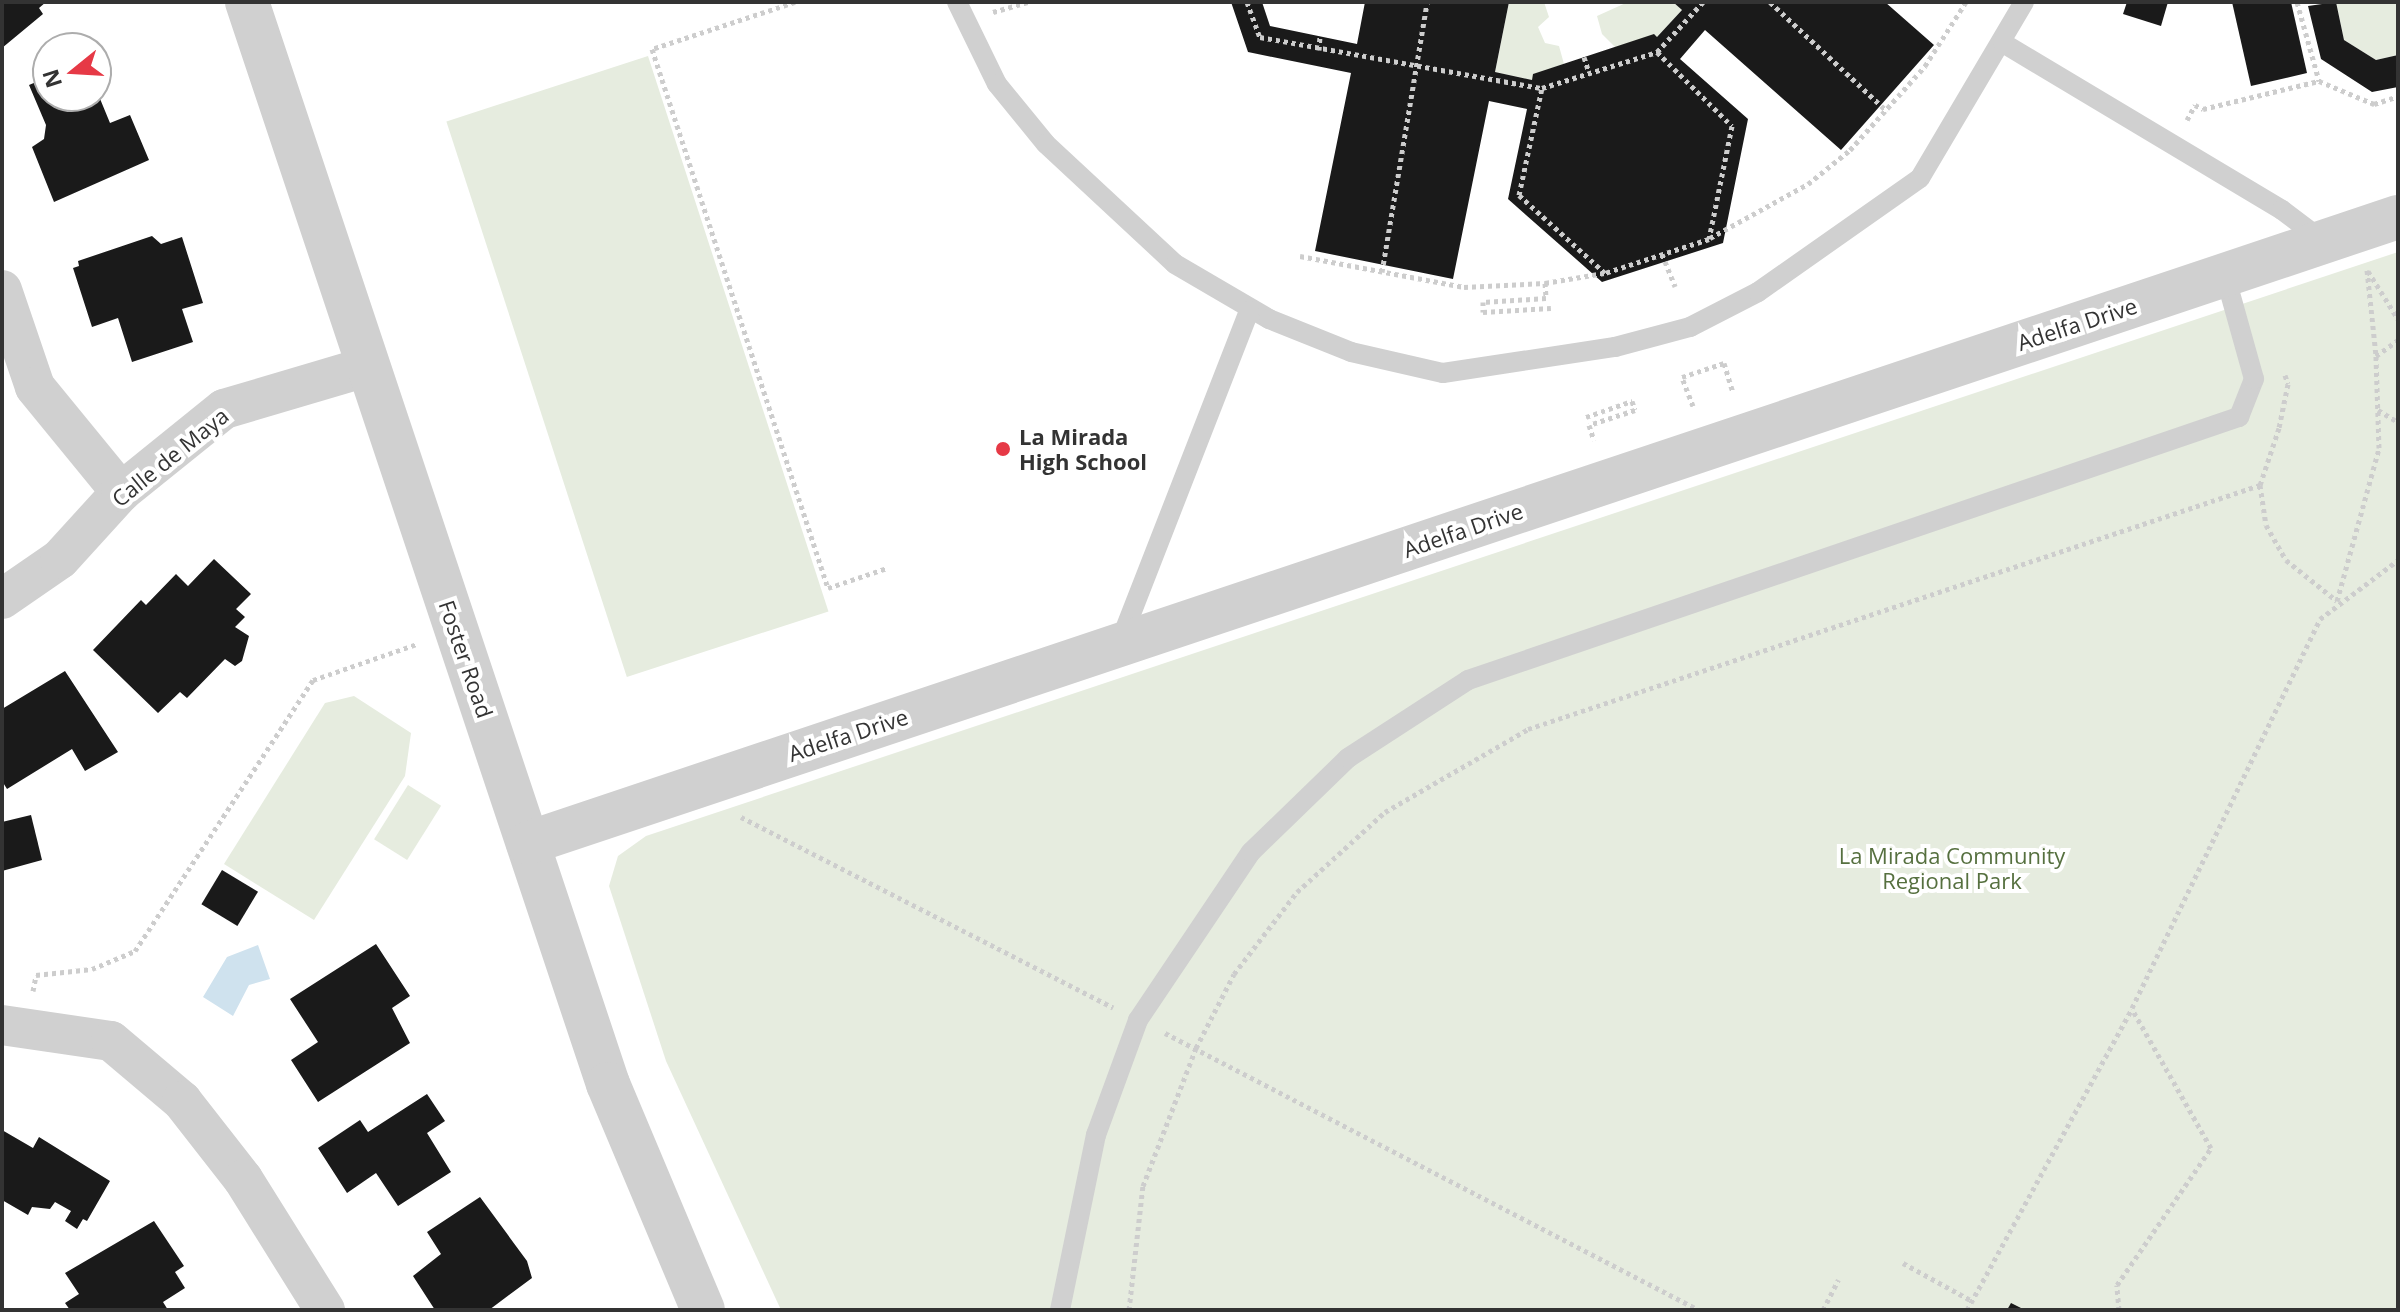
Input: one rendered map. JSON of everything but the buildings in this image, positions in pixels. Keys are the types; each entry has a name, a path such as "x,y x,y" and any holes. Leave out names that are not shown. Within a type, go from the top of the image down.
{"street":[{"name":"Foster Road","path":"247,2 366,367 608,1084 703,1310"},
{"name":"Adelfa Drive","path":"528,843 2398,217"},
{"path":"2,290 35,387 121,492"},
{"name":"Calle de Maya","path":"2,599 60,559 121,492 224,409 366,367"},
{"path":"14,1027 111,1041 182,1101 243,1179 325,1310"}],"lane":[{"path":"957,2 997,84 1046,144 1150,243 1249,311 1351,352 1443,373 1567,358 1690,327 1758,292 1920,178 2003,43 2024,2"},
{"path":"2003,43 2282,210 2324,241"},
{"path":"1060,1310 1096,1135 1138,1020 1251,852 1348,758 1468,680 2239,417 2254,379 2225,275"},
{"path":"1118,645 1249,311"}],"path":[{"path":"795,2 652,49 828,588 887,568"},
{"path":"988,15 1029,2"},
{"path":"1247,2 1260,37 1417,68 1542,88 1657,52 1703,2"},
{"path":"1382,272 1427,2"},
{"path":"1770,2 1887,111"},
{"path":"1300,256 1464,287 1545,283 1605,273 1709,239 1808,184 1887,111 1925,66 1966,2"},
{"path":"2297,2 2319,81"},
{"path":"1319,50 1320,36"},
{"path":"1657,52 1732,126 1709,239"},
{"path":"1584,57 1589,72"},
{"path":"2185,124 2195,105 2203,109 2319,81 2374,104 2398,96"},
{"path":"1542,88 1519,195 1605,273"},
{"path":"1662,253 1675,286"},
{"path":"2337,601 2379,448 2376,356 2367,270 2398,319"},
{"path":"1545,283 1546,298 1483,302 1483,312 1551,308"},
{"path":"2376,356 2398,340"},
{"path":"1693,406 1682,377 1724,363 1733,393"},
{"path":"2284,371 2288,384 2260,485 2266,525 2286,560 2337,601"},
{"path":"1586,417 1632,401 1635,410 1589,425 1594,440"},
{"path":"2378,410 2398,422"},
{"path":"1129,1310 1143,1186 1196,1048 1234,974 1297,892 1385,812 1528,729 2260,485"},
{"path":"1967,1310 2132,1008 2320,619 2337,601 2398,560"},
{"path":"14,1027 36,975 92,969 135,951 313,680 456,631"},
{"path":"736,815 1196,1048 1699,1310"},
{"path":"2119,1310 2117,1285 2211,1148 2132,1008"},
{"path":"1903,1263 1972,1301"},
{"path":"1823,1310 1838,1280"}],"green space":[{"path":"1509,2 1544,2 1549,17 1538,27 1545,43 1559,46 1564,64 1534,74 1532,80 1495,72"},
{"path":"1628,2 1673,2 1682,10 1657,37 1615,47 1602,34 1597,16"},
{"path":"2336,2 2398,2 2398,55 2376,60 2344,40"},
{"path":"648,56 828,611 627,677 446,122"},
{"name":"La Mirada Community Regional Park","path":"2398,252 2398,1310 781,1310 666,1061 609,886 618,856 646,836"},
{"path":"354,696 411,733 405,776 314,920 224,864 325,703"},
{"path":"408,785 441,806 407,860 374,839"}],"water":[{"path":"258,945 270,979 249,985 233,1016 203,997 227,957"}],"place":[{"name":"La Mirada High School","path":"1003,449"}]}
